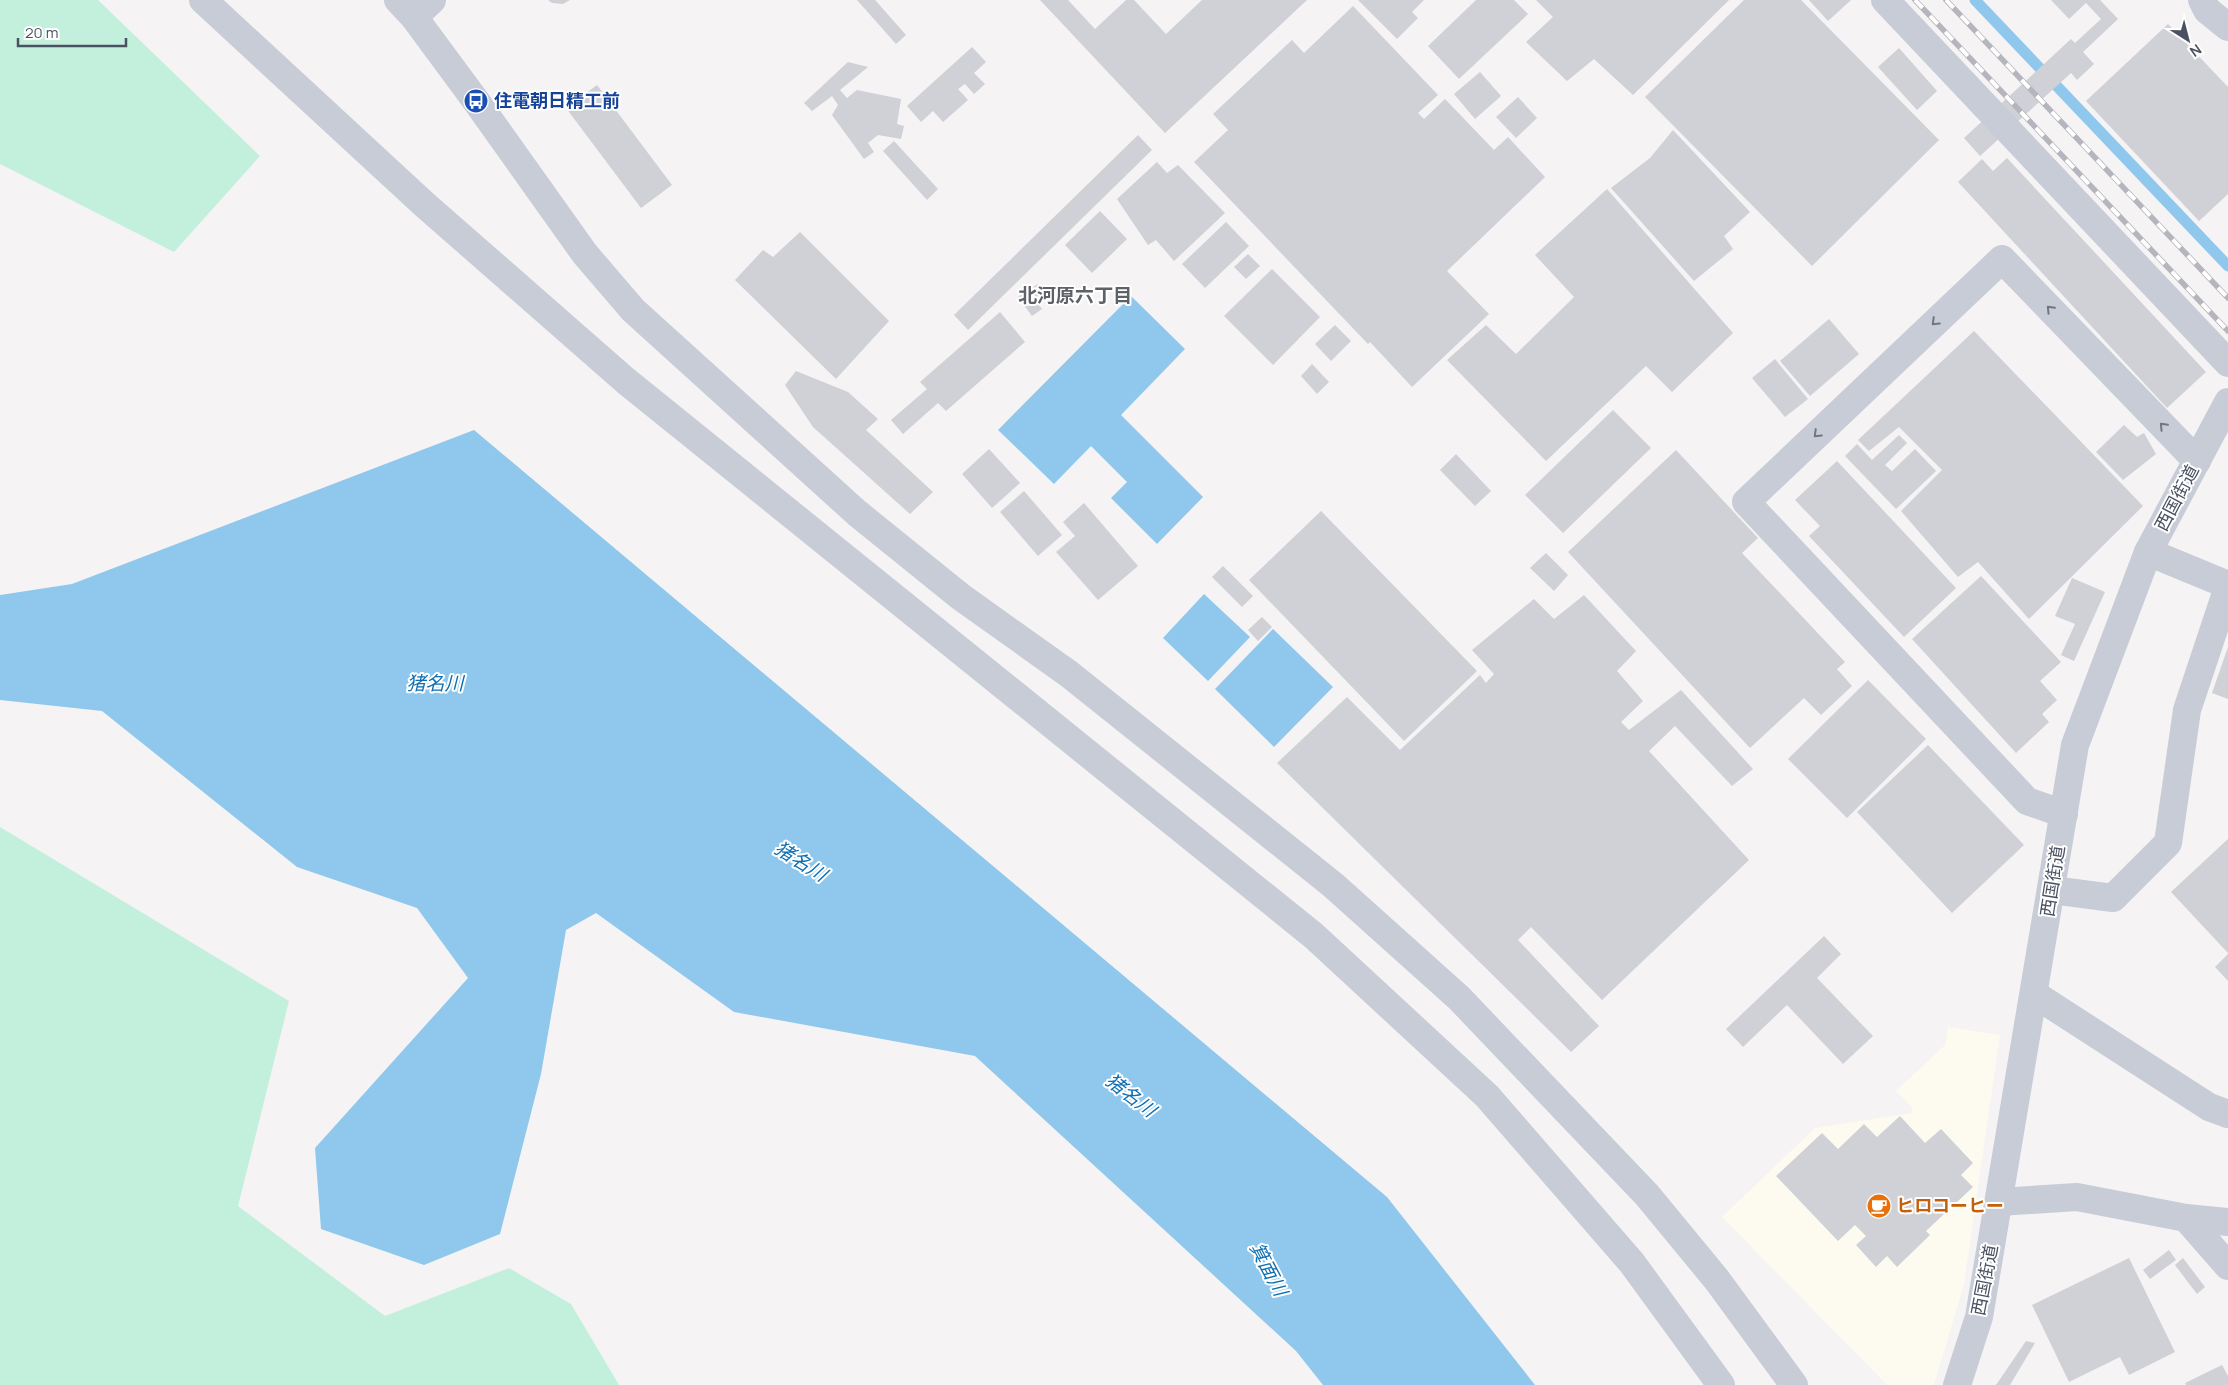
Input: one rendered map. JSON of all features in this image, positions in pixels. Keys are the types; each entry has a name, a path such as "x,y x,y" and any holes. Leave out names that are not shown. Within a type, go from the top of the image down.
{"street":[{"path":"203,0 425,205 626,381 1314,936 1487,1096 1632,1263 1721,1385"},
{"path":"1885,0 2228,363"},
{"path":"2202,0 2207,10 2228,28"},
{"path":"415,6 585,254 634,310 857,512 961,597 1069,674 1333,884 1459,998 1647,1195 1717,1280 1794,1385"},
{"path":"2064,814 2027,800 1746,502 2002,258 2197,461"},
{"name":"西国街道","path":"1957,1385 1979,1317 2075,745 2148,552 2228,402"},
{"path":"2052,890 2114,898 2168,843 2187,710 2228,586 2148,552"},
{"path":"2034,994 2209,1107 2228,1114"},
{"path":"1999,1202 2076,1197 2186,1218 2228,1222"},
{"path":"2186,1218 2228,1266"}],"shaded area":[{"path":"1948,1027 2000,1035 1964,1284 1934,1385 1887,1385 1722,1217 1815,1128 1912,1113 1912,1107 1896,1091 1945,1045"}],"green space":[{"path":"0,0 98,0 260,156 174,252 0,164"},
{"path":"0,827 289,1001 238,1206 385,1316 509,1268 571,1304 619,1385 0,1385"}],"water":[{"path":"1131,296 1185,349 1121,415 1203,497 1157,544 1111,498 1127,482 1091,446 1054,484 998,430"},
{"name":"猪名川","path":"474,430 1387,1197 1535,1385 1323,1385 1296,1351 975,1056 734,1012 596,913 566,930 541,1074 500,1234 424,1265 321,1229 315,1148 468,978 417,908 297,867 102,711 0,700 0,595 72,584"},
{"path":"1204,594 1250,637 1208,681 1163,638"},
{"path":"1273,629 1333,687 1274,747 1215,689"}],"building":[{"path":"548,0 570,0 563,4 552,3"},
{"path":"857,0 875,0 906,35 896,44"},
{"path":"1040,0 1068,0 1095,29 1126,0 1134,0 1166,34 1202,0 1307,0 1165,133"},
{"path":"1358,0 1424,0 1412,12 1418,18 1397,39"},
{"path":"1476,0 1514,0 1528,14 1459,79 1428,46"},
{"path":"1536,0 1729,0 1633,95 1594,59 1567,81 1526,42 1553,17"},
{"path":"1744,0 1801,0 1939,140 1812,266 1645,97"},
{"path":"1809,0 1851,0 1828,21"},
{"path":"2051,0 2100,0 2118,19 2083,52 2094,64 2077,80 2071,73 1980,156 1964,138 2071,39 2075,43 2101,19 2086,3 2069,19"},
{"path":"1353,6 1438,95 1418,113 1424,119 1445,99 1494,150 1508,137 1545,177 1447,271 1489,314 1412,387 1370,342 1368,344 1194,162 1228,130 1213,114 1292,40 1304,53"},
{"path":"2168,24 2228,87 2228,194 2199,221 2086,101"},
{"path":"972,47 986,62 974,73 985,84 974,94 965,84 958,89 968,100 943,122 933,111 921,122 907,106"},
{"path":"1899,48 1937,91 1917,110 1878,67"},
{"path":"848,62 868,67 840,90 847,98 857,90 901,99 897,124 904,126 901,139 878,135 868,143 874,152 864,159 832,115 838,105 832,96 812,111 804,103"},
{"path":"1480,72 1501,96 1475,119 1454,94"},
{"path":"597,85 672,185 641,208 566,108"},
{"path":"1518,97 1537,118 1516,138 1496,117"},
{"path":"1673,130 1750,212 1724,236 1733,249 1694,281 1611,188 1650,158"},
{"path":"1138,135 1152,150 968,330 954,315"},
{"path":"894,141 938,189 927,200 883,151"},
{"path":"2007,158 2206,372 2167,408 1958,182 1982,159 1993,171"},
{"path":"1157,162 1167,173 1178,165 1225,213 1174,261 1156,240 1148,245 1117,199"},
{"path":"1607,189 1733,333 1672,392 1646,366 1546,461 1447,360 1486,325 1516,354 1574,297 1535,255"},
{"path":"1100,211 1127,239 1092,273 1065,245"},
{"path":"1226,222 1249,246 1205,288 1182,264"},
{"path":"800,232 889,321 836,379 735,280 763,250 773,257"},
{"path":"1248,254 1260,266 1246,279 1234,267"},
{"path":"1272,269 1320,317 1273,365 1224,316"},
{"path":"1038,284 1043,291 1036,297 1030,289"},
{"path":"1028,290 1042,309 1032,316 1018,297"},
{"path":"1000,312 1025,342 946,411 938,403 903,434 891,420 927,389 920,382"},
{"path":"1829,319 1859,354 1810,396 1780,361"},
{"path":"1335,325 1351,341 1331,361 1315,344"},
{"path":"1974,331 2143,506 2029,619 1978,562 1958,577 1901,511 1942,470 1899,427 1869,451 1858,440"},
{"path":"1775,359 1808,399 1785,417 1752,378"},
{"path":"1312,364 1329,382 1317,394 1301,376"},
{"path":"796,371 848,392 878,419 866,430 933,492 910,514 813,427 785,385"},
{"path":"1613,410 1651,448 1563,533 1525,495"},
{"path":"2124,425 2137,437 2144,433 2156,454 2123,480 2096,452"},
{"path":"1899,435 1907,443 1885,465 1892,471 1915,449 1936,471 1896,509 1845,456 1857,444 1872,460"},
{"path":"989,449 1020,483 992,508 962,474"},
{"path":"1676,450 1758,538 1742,553 1845,662 1837,669 1852,686 1821,715 1804,698 1750,748 1568,552"},
{"path":"1456,454 1491,491 1475,506 1440,470"},
{"path":"1837,461 1956,588 1904,637 1809,536 1820,526 1795,500"},
{"path":"1024,491 1062,535 1038,556 1000,512"},
{"path":"1084,503 1138,566 1098,600 1056,552 1075,536 1063,522"},
{"path":"1321,511 1477,671 1404,741 1249,580"},
{"path":"1546,553 1568,575 1554,591 1530,568"},
{"path":"1223,566 1253,596 1242,607 1212,577"},
{"path":"1981,576 2061,662 2040,681 2057,700 2042,714 2049,722 2016,753 1912,639"},
{"path":"2072,578 2105,592 2074,661 2061,655 2075,624 2055,616"},
{"path":"1584,595 1636,651 1617,671 1643,701 1621,722 1629,730 1681,690 1753,769 1732,786 1675,726 1649,751 1749,860 1602,1000 1531,927 1518,940 1599,1026 1571,1052 1277,763 1347,697 1400,750 1480,675 1486,683 1494,674 1472,650 1534,599 1554,619"},
{"path":"1262,617 1272,627 1258,641 1248,630"},
{"path":"2228,647 2228,699 2212,693"},
{"path":"1868,680 1926,739 1847,818 1788,759"},
{"path":"1928,745 2024,845 1952,913 1857,812"},
{"path":"2228,839 2228,953 2171,892"},
{"path":"1824,936 1841,954 1817,978 1873,1036 1843,1064 1787,1005 1743,1047 1726,1029"},
{"path":"2228,954 2228,981 2215,967"},
{"name":"ヒロコーヒー","path":"1900,1116 1925,1143 1941,1129 1973,1163 1961,1175 1973,1187 1926,1231 1930,1235 1897,1267 1887,1256 1876,1267 1856,1245 1866,1236 1855,1225 1838,1241 1776,1176 1822,1133 1838,1149 1864,1124 1877,1137"},
{"path":"2169,1250 2176,1260 2150,1279 2143,1270"},
{"path":"2129,1258 2175,1352 2129,1375 2120,1357 2069,1382 2032,1305"},
{"path":"2183,1258 2205,1287 2197,1294 2175,1265"},
{"path":"2026,1341 2035,1343 2010,1385 1996,1385"},
{"path":"2222,1365 2228,1376 2228,1385 2186,1385 2185,1383"}],"waterway":[{"path":"1975,0 2228,266"}],"railway":[{"path":"1915,0 2228,331"},
{"path":"1946,0 2228,298"}],"place":[{"name":"住電朝日精工前","path":"476,101"},
{"name":"ヒロコーヒー","path":"1879,1206"}],"district":[{"name":"北河原六丁目","path":"1075,295"}],"water label":[{"name":"箕面川","path":"1269,1269"}]}
